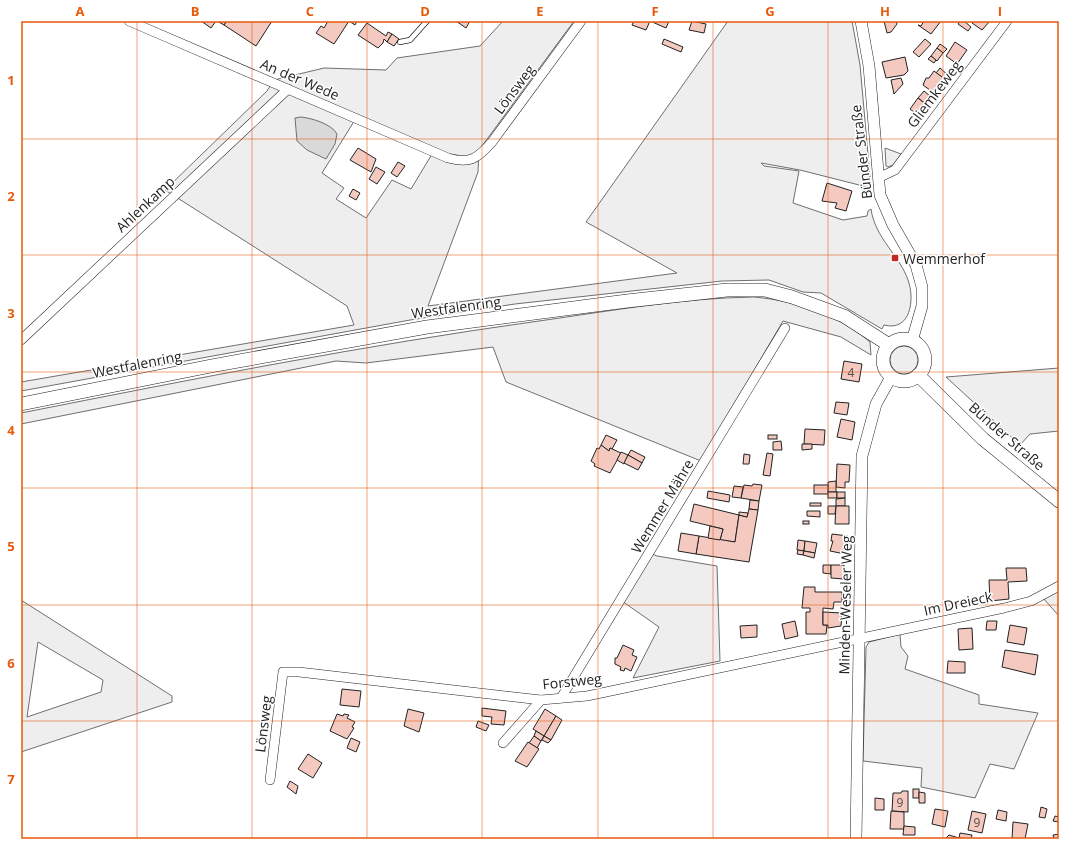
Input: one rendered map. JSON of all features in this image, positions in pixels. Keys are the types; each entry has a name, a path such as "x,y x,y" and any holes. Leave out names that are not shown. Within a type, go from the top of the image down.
{"main road":[{"name":"Westfalenring","path":"21,404 211,366 427,327 627,301 727,290 765,290 792,297 844,316 888,346"},
{"path":"897,340 912,341 918,344 924,356 924,363 918,375 908,381 896,380 887,373 883,362 885,350 897,340"},
{"name":"Bünder Straße","path":"918,375 983,439 1059,501"}],"street":[{"name":"An der Wede","path":"129,21 448,158 460,161"},
{"name":"Lönsweg","path":"460,161 471,160 492,142 582,21"},
{"name":"Bünder Straße","path":"861,21 869,66 880,194 893,225 916,265 920,276 922,306 912,341"},
{"name":"Gliemkeweg","path":"878,178 895,170 1007,21"},
{"name":"Ahlenkamp","path":"21,340 288,89"},
{"name":"Wemmer Mähre","path":"561,698 785,328"},
{"name":"Minden-Weseler Weg","path":"856,839 862,456 876,404 891,377"},
{"name":"Im Dreieck","path":"860,638 1031,601 1059,586"},
{"name":"Forstweg","path":"284,672 299,672 541,700 587,696 860,638"},
{"name":"Lönsweg","path":"270,780 284,672"},
{"path":"503,743 541,700"}],"lane":[{"path":"400,42 410,40 427,21"}],"shaded area":[{"path":"503,21 574,21 479,150 478,172 428,306 677,273 586,222 728,21 852,21 860,65 871,188 800,170 761,163 764,166 799,171 793,203 843,220 867,216 868,211 871,209 877,229 904,271 908,280 911,304 905,319 900,324 893,326 884,325 882,329 821,293 803,292 769,280 722,281 515,304 410,320 21,391 21,382 354,325 347,306 165,190 267,91 274,80 324,68 386,70 397,58 480,46","holes":["358,115 435,149 411,189 392,180 366,218 336,199 344,188 322,173"]},
{"path":"301,117 326,124 337,134 335,144 326,159 307,150 297,141 295,118"},
{"path":"885,148 901,154 893,165 888,167 886,166"},
{"path":"754,297 786,302 816,310 844,324 870,342 871,355 841,337 783,321 701,461 506,382 493,347 366,363 336,361 21,424 21,413 215,375 344,352 474,330 646,306 700,300"},
{"path":"904,346 914,350 918,360 914,370 904,374 894,370 890,360 894,350"},
{"path":"1059,368 1059,431 1030,434 1020,445 946,377"},
{"path":"648,552 657,556 717,566 720,661 633,678 659,627 619,599"},
{"path":"1059,588 1059,616 1043,598"},
{"path":"21,600 172,696 172,702 21,752","holes":["38,642 103,680 101,692 27,717"]},
{"path":"900,634 901,647 908,656 905,669 979,695 979,704 1038,713 1014,769 990,764 975,798 921,787 922,768 863,761 866,647 869,642"}],"building":[{"path":"201,21 216,21 211,28"},
{"path":"217,21 227,21 224,25"},
{"path":"227,21 272,21 256,46 224,25"},
{"path":"328,21 349,21 334,44 316,33 321,26 324,28"},
{"path":"349,21 357,21 355,25"},
{"path":"456,21 470,21 466,28"},
{"path":"634,21 650,21 646,30 632,25"},
{"path":"650,21 669,21 666,28"},
{"path":"692,21 706,24 704,33 689,30"},
{"path":"884,21 896,21 897,24 891,32 887,33"},
{"path":"924,21 941,21 931,34 918,25 921,26"},
{"path":"960,21 964,21 971,27 968,31 958,24"},
{"path":"974,21 990,21 982,30 972,23"},
{"path":"367,23 386,36 388,32 392,34 387,42 384,39 383,43 378,48 358,35"},
{"path":"392,34 399,39 394,46 387,42"},
{"path":"664,39 683,47 681,52 662,44"},
{"path":"925,39 931,44 919,57 913,52"},
{"path":"955,42 967,50 957,64 946,56"},
{"path":"940,44 947,49 943,53 937,48"},
{"path":"937,48 943,53 937,61 931,56"},
{"path":"931,56 936,60 934,63 928,59"},
{"path":"905,57 908,71 904,75 886,78 882,62"},
{"path":"940,68 949,76 946,80 936,73"},
{"path":"934,71 946,80 934,93 923,85 926,78 929,78"},
{"path":"901,78 903,84 894,94 891,80"},
{"path":"924,91 931,97 926,104 918,98"},
{"path":"918,98 929,107 921,118 910,109"},
{"path":"358,148 376,159 371,172 350,160"},
{"path":"398,162 405,166 397,177 391,173"},
{"path":"376,167 385,172 377,184 369,179"},
{"path":"827,183 852,191 846,211 835,208 837,203 822,201"},
{"path":"353,189 360,193 356,200 349,196"},
{"path":"844,361 862,364 859,382 841,379"},
{"path":"836,402 849,403 847,415 834,413"},
{"path":"841,419 855,422 852,440 837,437"},
{"path":"805,429 825,430 824,445 804,444"},
{"path":"606,435 617,440 612,449 610,448 609,451 601,445"},
{"path":"768,435 777,435 777,439 768,439"},
{"path":"781,441 782,450 773,450 773,442"},
{"path":"802,444 812,444 812,449 802,450"},
{"path":"601,445 609,451 610,448 621,453 610,473 594,466 595,464 591,461 597,448 599,449"},
{"path":"631,450 645,457 642,463 628,455"},
{"path":"621,452 628,455 624,464 617,460"},
{"path":"767,453 773,454 770,476 763,475"},
{"path":"744,454 750,455 749,464 743,464"},
{"path":"628,455 642,463 638,470 624,463"},
{"path":"837,464 850,465 849,482 845,482 845,488 836,487"},
{"path":"836,481 836,492 828,492 828,482"},
{"path":"753,484 762,485 759,501 741,498 744,485 752,486"},
{"path":"814,485 828,485 828,494 814,494"},
{"path":"734,486 743,487 741,498 732,497"},
{"path":"708,491 730,495 729,502 707,498"},
{"path":"828,492 837,492 837,498 828,498"},
{"path":"837,492 845,492 845,498 837,498"},
{"path":"845,498 845,506 836,506 836,499"},
{"path":"750,500 759,501 758,510 749,509"},
{"path":"810,503 821,503 821,506 810,506"},
{"path":"694,504 739,515 735,542 720,540 723,529 690,521"},
{"path":"828,506 836,506 835,514 828,514"},
{"path":"836,506 849,506 849,524 835,524"},
{"path":"749,509 758,510 749,562 696,554 699,536 735,542 739,515 747,517"},
{"path":"807,511 820,511 820,517 807,516"},
{"path":"739,512 748,513 747,517 739,515"},
{"path":"803,521 809,521 809,524 803,524"},
{"path":"710,526 723,529 720,540 708,538"},
{"path":"681,533 699,536 696,554 678,551"},
{"path":"832,534 848,536 845,554 830,551 833,541 831,541"},
{"path":"798,540 805,541 804,551 797,550"},
{"path":"805,541 817,543 815,553 804,551"},
{"path":"798,550 804,551 803,555 797,554"},
{"path":"804,551 815,553 814,558 803,555"},
{"path":"823,565 831,565 831,574 823,573"},
{"path":"831,565 844,565 844,579 831,578"},
{"path":"1006,568 1026,568 1027,581 1008,582 1009,599 990,601 989,580 1007,580"},
{"path":"804,587 815,587 815,592 842,592 842,602 834,602 833,609 823,608 823,625 827,625 826,634 806,634 806,612 810,612 810,608 802,608"},
{"path":"823,612 842,613 841,626 828,628 828,625 823,625"},
{"path":"795,621 798,636 785,639 782,624"},
{"path":"987,621 997,621 996,630 986,630"},
{"path":"757,625 757,637 741,638 740,626"},
{"path":"1010,625 1027,628 1024,645 1007,642"},
{"path":"972,628 973,649 959,650 958,629"},
{"path":"623,645 634,650 632,655 637,657 631,671 625,668 624,671 620,670 621,667 615,664 615,658 617,658"},
{"path":"1005,650 1038,655 1035,675 1002,667"},
{"path":"948,661 965,662 965,673 947,673"},
{"path":"342,689 361,691 359,707 340,705"},
{"path":"482,708 506,711 504,725 491,724 492,717 482,716"},
{"path":"408,709 424,713 419,732 404,726"},
{"path":"545,709 556,716 544,736 533,729"},
{"path":"337,714 343,716 344,714 349,715 347,718 355,722 352,727 354,728 347,739 330,731"},
{"path":"556,716 562,720 551,740 544,736"},
{"path":"478,721 489,725 486,731 476,727"},
{"path":"536,731 544,736 541,741 534,736"},
{"path":"534,736 541,741 537,748 529,743"},
{"path":"544,736 551,740 548,743 542,740"},
{"path":"351,738 360,742 356,752 347,748"},
{"path":"528,742 539,749 527,767 515,761"},
{"path":"308,754 322,763 313,778 298,769"},
{"path":"290,781 298,786 296,794 287,787"},
{"path":"913,789 919,789 919,798 913,798"},
{"path":"902,791 908,791 908,812 892,811 893,793 901,793"},
{"path":"919,792 925,793 925,803 919,803"},
{"path":"875,798 884,799 884,810 875,810"},
{"path":"1041,807 1047,809 1045,818 1039,817"},
{"path":"935,809 948,811 945,827 932,824"},
{"path":"998,810 1007,812 1006,821 996,819"},
{"path":"891,811 904,812 904,829 890,829"},
{"path":"972,811 986,814 982,833 968,830"},
{"path":"1055,816 1059,817 1059,822 1053,821"},
{"path":"1013,822 1028,824 1025,839 1012,839"},
{"path":"904,826 915,827 915,835 903,835"},
{"path":"960,833 972,835 971,839 959,838"},
{"path":"1059,834 1059,839 1054,839 1053,835"},
{"path":"949,835 959,838 965,839 945,839"}],"place":[{"name":"Wemmerhof","path":"895,258"}]}
